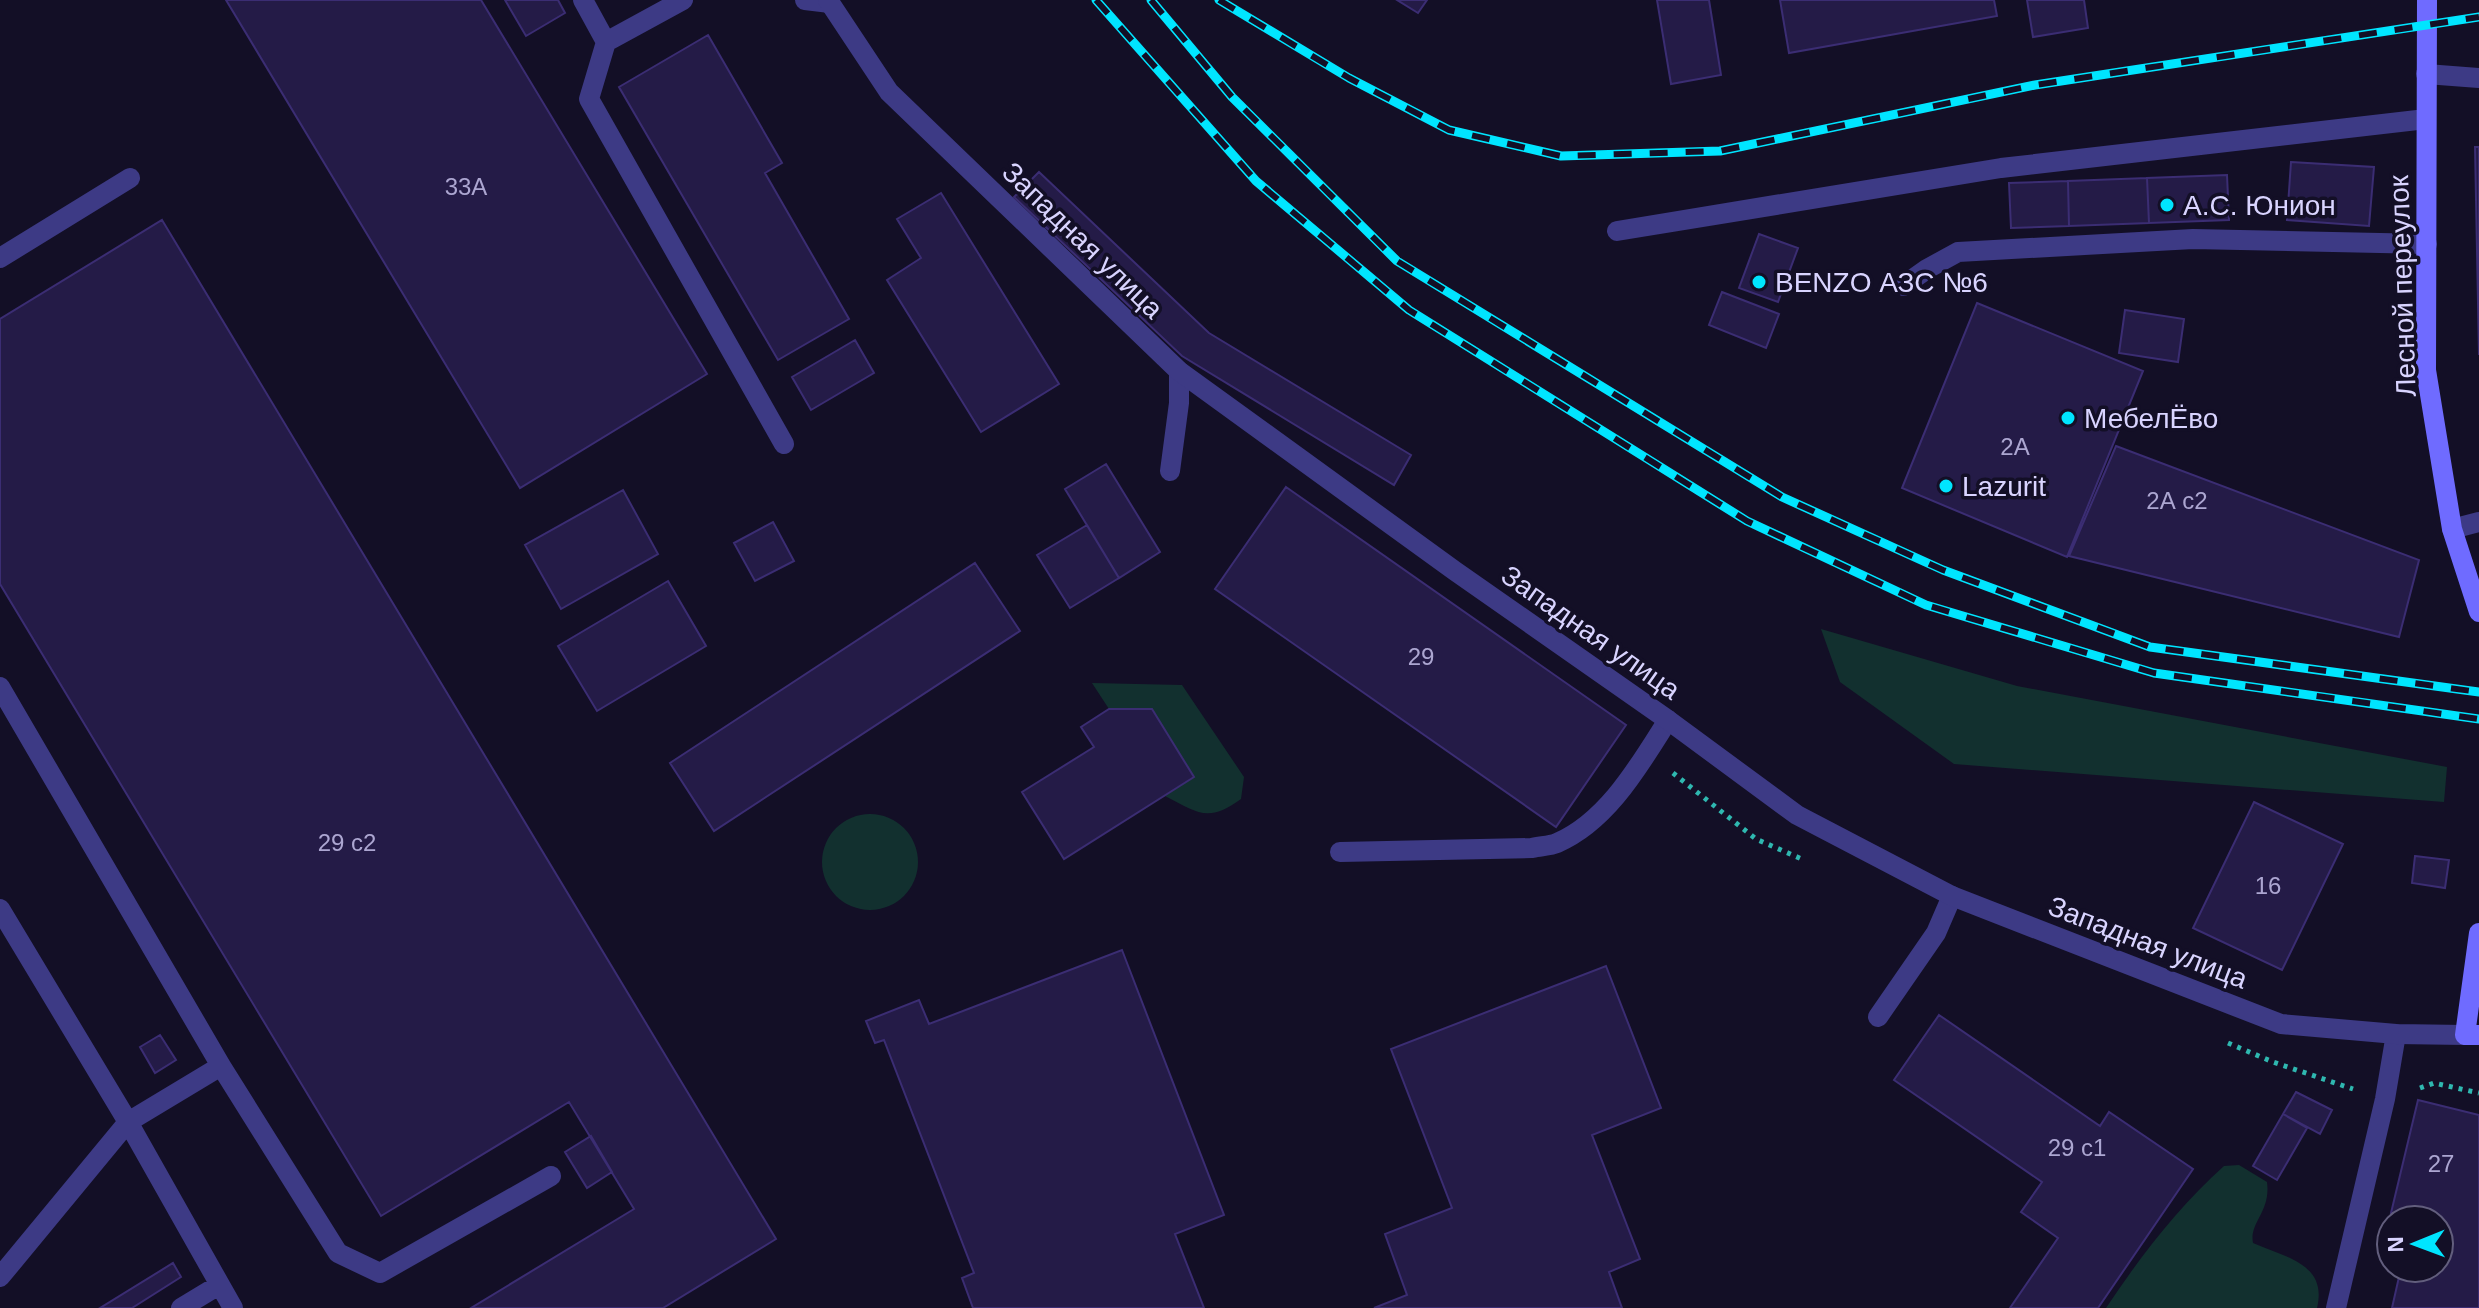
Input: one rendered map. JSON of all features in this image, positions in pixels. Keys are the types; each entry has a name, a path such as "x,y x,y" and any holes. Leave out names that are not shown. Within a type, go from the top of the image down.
{"main road":[{"name":"Лесной переулок","path":"2427,0 2426,370 2452,529 2479,612"},
{"path":"2472,1035 2479,933"}],"street":[{"path":"583,0 606,42"},
{"path":"683,0 606,42 589,99 784,444"},
{"path":"805,0 829,2"},
{"name":"Западная улица","path":"829,2 889,92 1179,371 1797,815 1952,896 2281,1024 2396,1034 2472,1035"},
{"path":"2426,74 2479,78"},
{"path":"1617,231 2001,168 2426,119"},
{"path":"0,258 130,178"},
{"path":"1903,286 1958,252 2193,239 2427,244"},
{"path":"1170,471 1179,403 1179,371"},
{"path":"2452,529 2479,522"},
{"path":"0,687 221,1066 338,1253 380,1273 551,1176"},
{"path":"1340,852 1532,848 1556,843 1592,820 1636,770 1668,720"},
{"path":"1878,1017 1936,933 1952,896"},
{"path":"0,909 128,1122 233,1308"},
{"path":"2336,1308 2385,1099 2396,1034"},
{"path":"0,1277 128,1122 221,1066"},
{"path":"181,1308 219,1285"}],"green space":[{"path":"1821,629 2017,686 2447,767 2444,802 1954,764 1840,682"},
{"path":"1092,683 1182,685 1244,777 1241,799 1220,811 1203,813 1165,796 1194,777 1152,710 1109,709"},
{"path":"870,814 888,818 904,828 914,844 918,862 914,880 904,896 888,906 870,910 852,906 836,896 826,880 822,862 826,844 836,828 852,818"},
{"path":"2239,1165 2267,1182 2266,1201 2254,1229 2253,1243 2290,1258 2310,1271 2319,1293 2317,1308 2106,1308 2146,1251 2191,1198 2224,1166"}],"building":[{"path":"226,0 481,0 707,374 520,488"},
{"path":"505,0 558,0 565,13 526,36"},
{"path":"1397,0 1427,0 1418,13"},
{"path":"1657,0 1709,0 1721,75 1671,84"},
{"path":"1780,0 1994,0 1997,16 1789,53"},
{"path":"2027,0 2084,0 2088,28 2033,37"},
{"path":"708,35 782,163 765,173 849,319 778,360 619,87"},
{"path":"2475,147 2479,147 2479,355"},
{"path":"2291,162 2374,167 2369,226 2287,220"},
{"path":"1039,172 1209,333 1411,455 1394,485 1182,356 1014,197"},
{"path":"2227,175 2229,220 2149,223 2147,178"},
{"path":"2147,178 2149,223 2069,226 2068,181"},
{"path":"2068,181 2069,226 2011,228 2009,183"},
{"path":"941,193 1059,384 981,432 887,280 921,258 897,219"},
{"path":"162,220 776,1239 663,1308 471,1308 634,1209 569,1102 381,1216 0,584 0,319"},
{"path":"1759,234 1798,248 1778,302 1739,288"},
{"path":"1722,292 1779,314 1766,348 1709,325"},
{"path":"1977,303 2143,371 2067,557 1902,488"},
{"path":"2125,310 2184,319 2178,362 2119,353"},
{"path":"855,340 874,373 811,410 792,377"},
{"path":"2116,446 2419,560 2399,637 2069,556"},
{"path":"1106,464 1160,552 1119,578 1065,489"},
{"path":"1286,487 1626,725 1556,827 1215,589"},
{"path":"623,490 658,554 561,609 525,545"},
{"path":"773,522 794,561 755,581 734,543"},
{"path":"1087,525 1119,578 1070,608 1037,555"},
{"path":"975,563 1020,631 714,831 670,763"},
{"path":"668,581 706,646 597,711 558,646"},
{"path":"1109,709 1152,709 1194,777 1064,859 1022,792 1094,747 1081,727"},
{"path":"2254,802 2343,844 2282,970 2193,928"},
{"path":"2415,856 2449,860 2445,888 2412,883"},
{"path":"1122,950 1224,1215 1175,1234 1204,1308 973,1308 962,1278 974,1273 884,1040 875,1043 866,1021 919,1000 929,1024"},
{"path":"1606,966 1661,1108 1592,1135 1640,1259 1609,1272 1622,1308 1374,1308 1407,1295 1385,1234 1452,1208 1391,1049"},
{"path":"1939,1015 2100,1126 2109,1112 2193,1169 2098,1308 2010,1308 2058,1238 2021,1212 2042,1182 1894,1080"},
{"path":"160,1035 176,1060 155,1073 140,1047"},
{"path":"2296,1092 2332,1110 2320,1134 2283,1114"},
{"path":"2418,1100 2479,1115 2479,1308 2392,1308 2397,1284 2455,1284 2455,1204 2393,1204"},
{"path":"2283,1114 2307,1128 2277,1180 2253,1166"},
{"path":"591,1136 612,1172 587,1188 565,1152"},
{"path":"173,1263 181,1277 132,1308 100,1308"}],"railway":[{"path":"1096,0 1256,181 1409,310 1747,521 1926,605 2154,673 2479,719"},
{"path":"1151,0 1232,97 1397,261 1782,497 1943,570 2150,647 2479,692"},
{"path":"1219,0 1349,78 1449,130 1561,156 1720,151 2035,85 2479,17"}],"place":[{"name":"А.С. Юнион","path":"2167,205"},
{"name":"BENZO АЗС №6","path":"1759,282"},
{"name":"МебелЁво","path":"2068,418"},
{"name":"Lazurit","path":"1946,486"}]}
